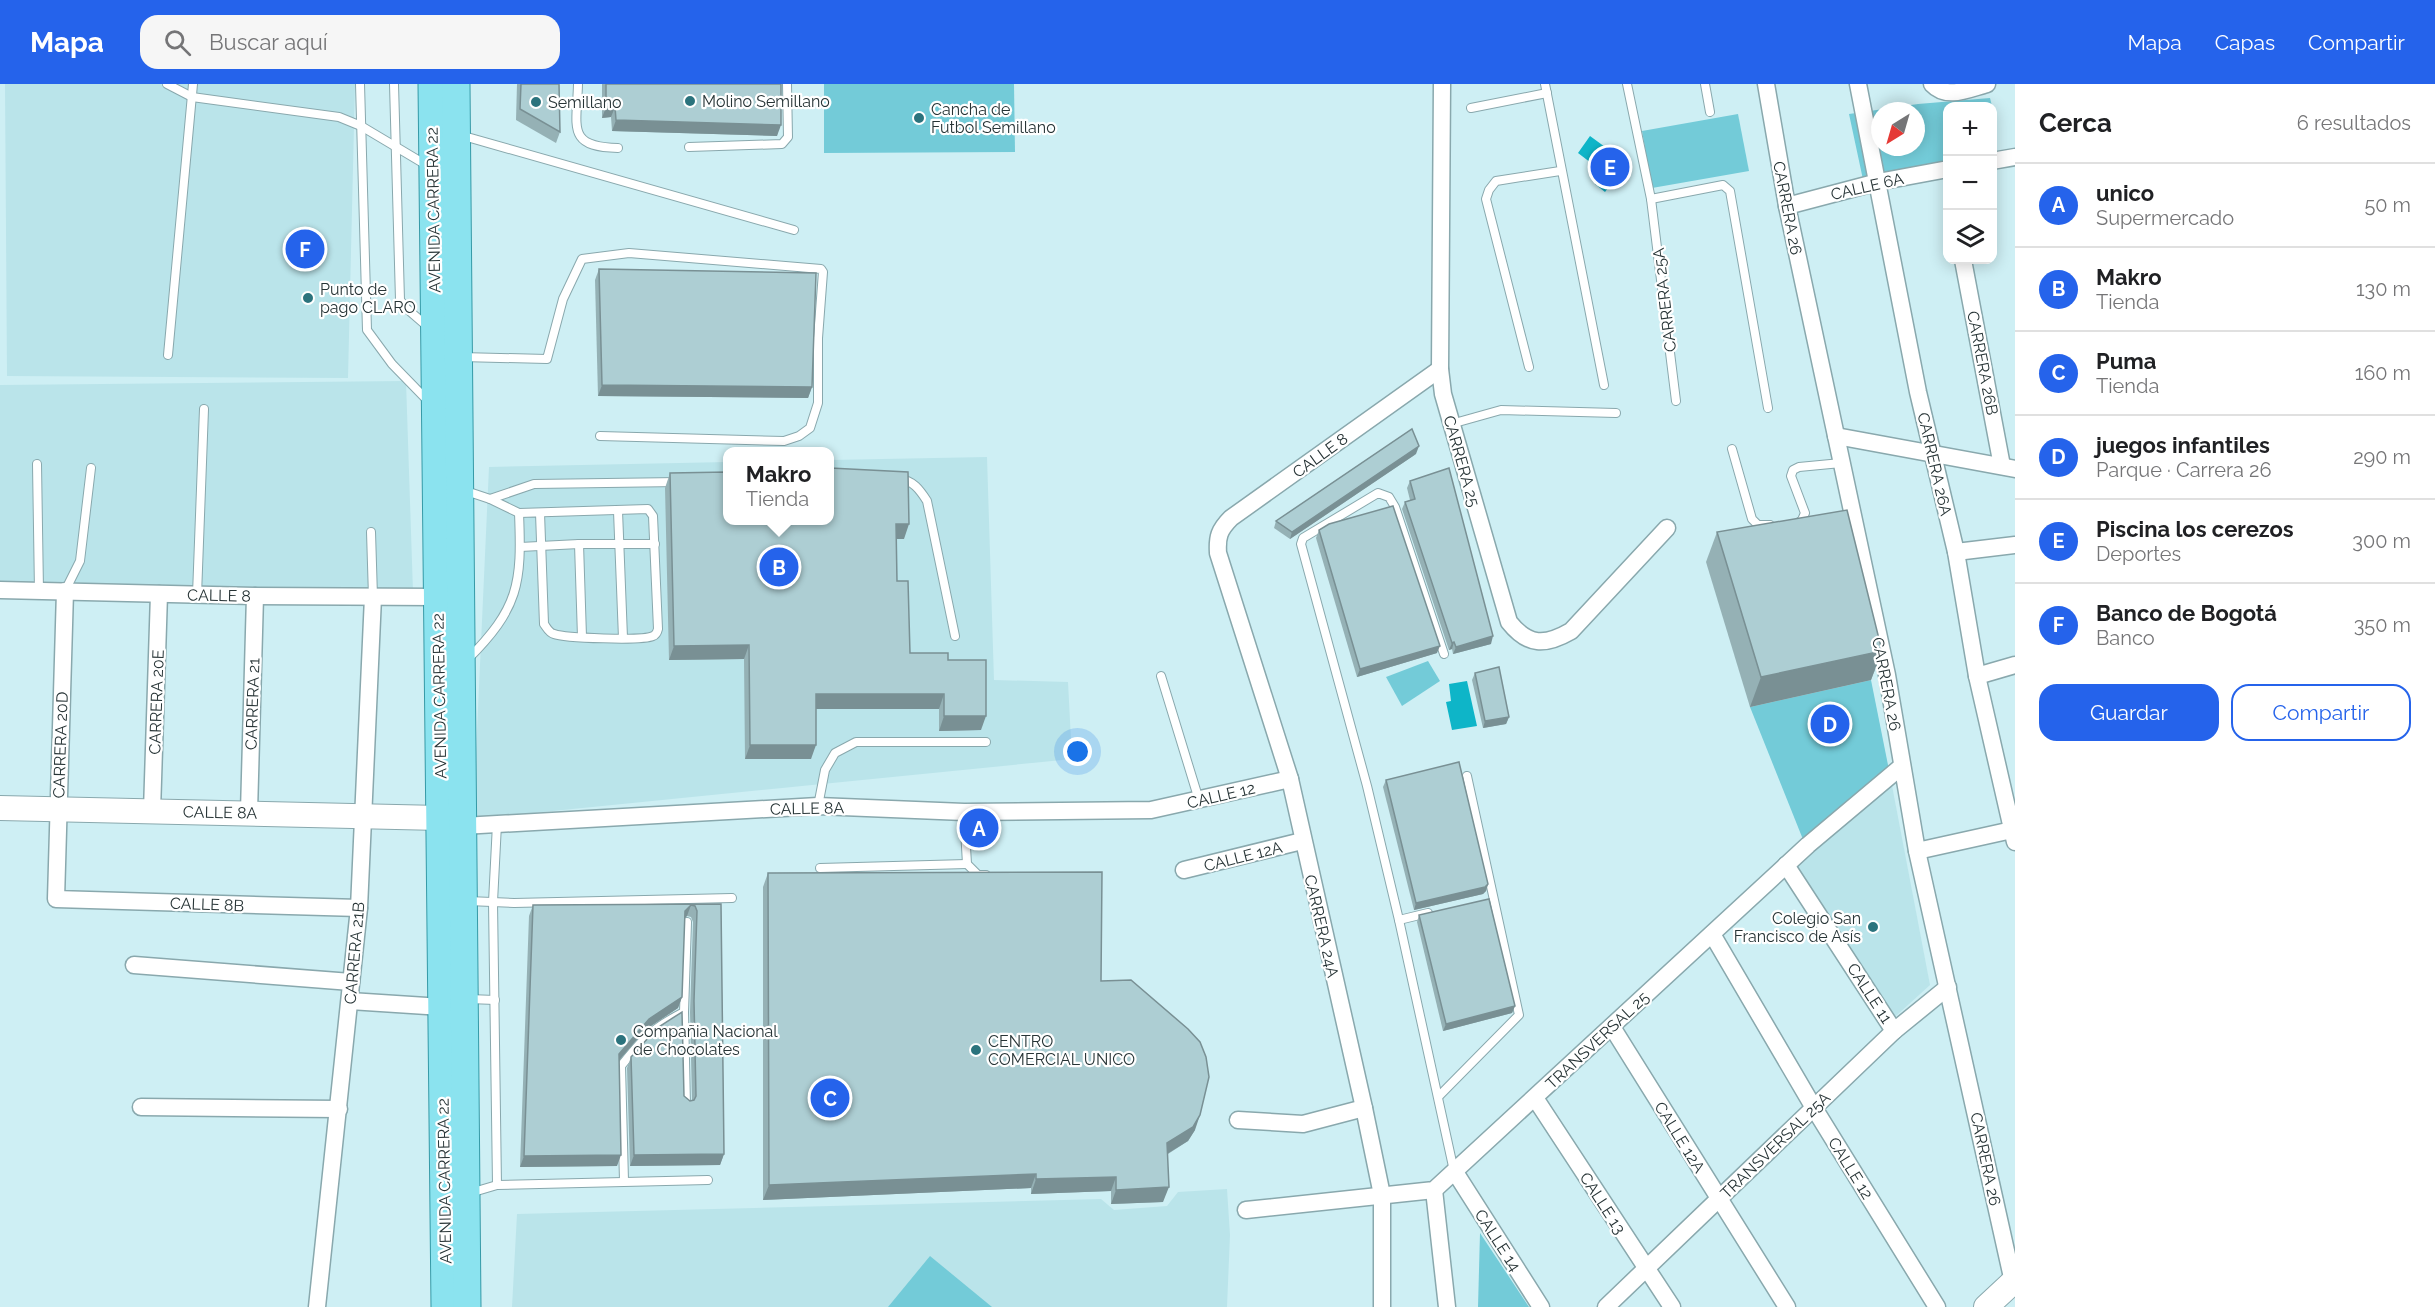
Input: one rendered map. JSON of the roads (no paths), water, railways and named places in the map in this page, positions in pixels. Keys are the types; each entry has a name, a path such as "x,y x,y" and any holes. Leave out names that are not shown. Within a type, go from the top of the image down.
{"main road":[{"name":"AVENIDA CARRERA 22","path":"432,84 437,597 451,822 453,1003 445,1307"},
{"name":"AVENIDA CARRERA 22","path":"456,84 461,666 451,822 463,900 453,1003 466,1195 467,1307"}],"street":[{"name":"CARRERA 25","path":"1442,84 1440,369 1443,394 1509,622 1519,635 1538,642 1554,640 1570,631 1667,528"},
{"name":"CARRERA 26","path":"1766,84 1787,206 1887,675 1917,851 2014,1281"},
{"name":"CARRERA 26A","path":"1858,84 1918,392 1956,552 1977,676 2007,770 2013,836"},
{"path":"1935,87 1948,94 1987,84"},
{"path":"1997,160 2015,157"},
{"name":"CALLE 6A","path":"1787,206 1878,182 1943,172"},
{"name":"CARRERA 26B","path":"1964,264 2008,468"},
{"name":"CALLE 8","path":"1218,553 1217,537 1221,528 1231,518 1440,369"},
{"path":"1836,436 2008,468"},
{"path":"1956,552 2015,545"},
{"name":"CARRERA 24A","path":"1218,553 1290,779 1302,841 1364,1108 1382,1195 1382,1307"},
{"name":"CALLE 8","path":"0,590 255,596 437,597"},
{"name":"CARRERA 20D","path":"56,899 65,591"},
{"name":"CARRERA 20E","path":"152,811 159,594"},
{"name":"CARRERA 21","path":"249,812 255,596"},
{"name":"CARRERA 21B","path":"317,1307 359,908 373,597"},
{"path":"1977,676 2015,665"},
{"name":"TRANSVERSAL 25","path":"1434,1190 1786,865 1902,766"},
{"name":"CALLE 12","path":"1151,810 1290,779"},
{"name":"CALLE 8A","path":"0,808 249,812 498,824 818,806 964,812 1151,810"},
{"path":"1917,851 2013,836"},
{"name":"CALLE 12A","path":"1184,870 1302,841"},
{"name":"CALLE 11","path":"1786,865 1894,1031"},
{"name":"CALLE 8B","path":"56,899 359,908"},
{"name":"CALLE 12","path":"1712,934 1814,1108 1937,1307"},
{"path":"134,965 351,982"},
{"name":"TRANSVERSAL 25A","path":"1606,1307 1894,1031 1948,987"},
{"path":"350,1001 453,1003"},
{"name":"CALLE 12A","path":"1612,1026 1787,1307"},
{"name":"CALLE 13","path":"1534,1098 1672,1307"},
{"path":"141,1107 339,1109"},
{"path":"1238,1120 1303,1124 1364,1108"},
{"name":"CALLE 14","path":"1455,1172 1541,1307"},
{"path":"1246,1210 1434,1190 1447,1307"},
{"path":"1986,1307 2014,1281"}],"lane":[{"path":"166,84 192,97 339,117 361,126 433,169"},
{"path":"168,356 193,84"},
{"path":"360,84 367,330 392,363 436,409"},
{"path":"394,84 400,300 435,333"},
{"path":"578,84 577,131 584,143 597,148 618,148"},
{"path":"688,147 782,144 788,137 787,84"},
{"name":"CARRERA 25A","path":"1627,84 1652,199 1676,401"},
{"path":"1705,84 1710,111"},
{"path":"1471,108 1546,89 1560,171 1604,385"},
{"path":"456,134 794,230"},
{"path":"1529,367 1486,199 1496,181 1560,171"},
{"path":"1652,199 1723,185 1730,191 1768,408"},
{"path":"458,357 547,359 563,299 582,260 629,253 817,268 823,272 818,338 818,403 810,428 805,432 784,441 600,436"},
{"path":"197,595 204,409"},
{"path":"1451,424 1501,410 1616,413"},
{"path":"1732,449 1752,519 1758,525 1796,525 1804,513 1791,476 1793,470 1799,467 1841,464"},
{"path":"38,464 39,591"},
{"path":"65,591 80,561 91,468"},
{"path":"888,478 906,480 919,489 927,501 955,636"},
{"path":"490,499 534,484 683,482"},
{"path":"459,489 490,499 519,513 618,512 648,509 651,512 655,544 658,629 652,637 554,635 544,624 540,513"},
{"path":"1444,654 1395,507 1389,497 1378,493 1303,538 1301,544 1367,786 1455,1172"},
{"path":"618,512 623,638"},
{"path":"461,666 491,636 516,591 520,570 519,513"},
{"path":"371,532 373,597"},
{"path":"579,544 582,637"},
{"path":"520,547 655,544"},
{"path":"1161,676 1199,800"},
{"path":"818,806 825,770 835,753 856,742 986,742"},
{"path":"1438,1096 1519,1015 1467,776"},
{"path":"964,812 967,864"},
{"path":"497,1185 493,902 498,824"},
{"path":"820,868 967,864 978,874 1002,875"},
{"path":"463,900 493,902 732,898"},
{"path":"1484,900 1494,898"},
{"path":"1399,920 1442,910"},
{"path":"686,1106 684,1012 687,922"},
{"path":"453,1003 495,999"},
{"path":"624,1181 621,1065 639,1043 658,1026 684,1012"},
{"path":"466,1195 497,1185 708,1180"}],"place":[{"name":"Molino Semillano","path":"690,101"},
{"name":"Semillano","path":"536,102"},
{"name":"Cancha de Futbol Semillano","path":"919,118"},
{"name":"Piscina los cerezos","path":"1610,167"},
{"name":"Banco de Bogotá","path":"305,249"},
{"name":"Punto de pago CLARO","path":"308,298"},
{"name":"Makro","path":"779,567"},
{"name":"juegos infantiles","path":"1830,724"},
{"name":"unico","path":"979,828"},
{"name":"Colegio San Francisco de Asís","path":"1873,927"},
{"name":"Compañia Nacional de Chocolates","path":"621,1040"},
{"name":"CENTRO COMERCIAL UNICO","path":"976,1050"},
{"name":"Puma","path":"830,1098"}]}
